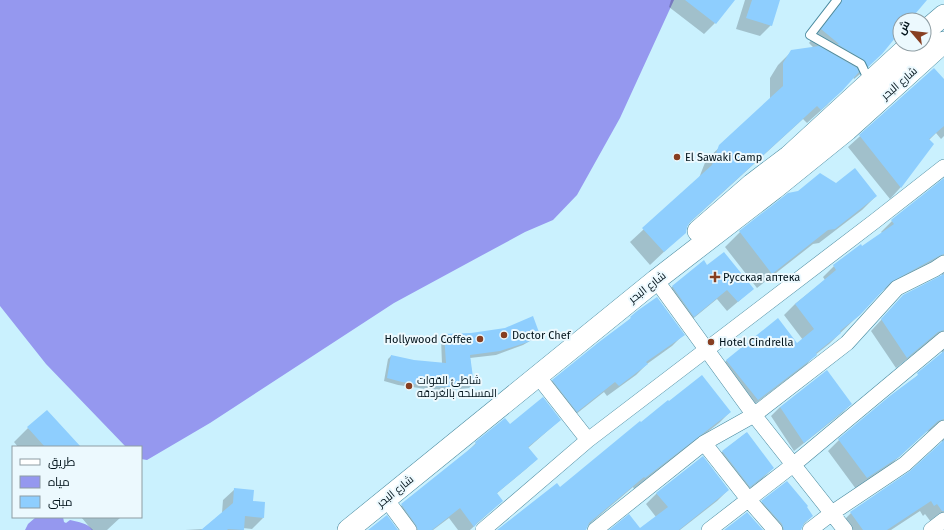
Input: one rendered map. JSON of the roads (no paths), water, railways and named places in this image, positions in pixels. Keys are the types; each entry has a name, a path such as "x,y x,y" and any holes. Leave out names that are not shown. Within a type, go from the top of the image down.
{"main road":[{"path":"932,25 944,15"},
{"name":"شارع البحر","path":"348,530 537,375 847,130 944,42"},
{"name":"شارع البحر","path":"333,530 398,477 496,393 653,268 752,184 789,156 902,52"}],"street":[{"path":"483,530 588,440 944,167"},
{"path":"595,530 704,443 754,415 847,343 897,288 944,263"},
{"path":"656,280 754,415 845,530"},
{"path":"709,530 793,465 944,339"},
{"path":"537,375 588,440"},
{"path":"810,530 832,513 905,464 944,428"},
{"path":"704,443 748,499 775,530"},
{"path":"386,499 409,530"},
{"path":"931,530 944,520"}],"lane":[{"path":"837,0 810,35 861,64 869,81"}],"water":[{"path":"0,0 674,0 620,118 577,195 553,220 525,232 394,303 210,423 147,460 142,459 142,446 125,446 46,364 0,306"},
{"path":"35,518 63,518 64,522 66,523 70,520 80,522 93,530 25,530 28,524"}],"place":[{"name":"El Sawaki Camp","path":"677,157"},
{"name":"Русская аптека","path":"715,277"},
{"name":"Doctor Chef","path":"504,335"},
{"name":"Hollywood Coffee","path":"480,339"},
{"name":"Hotel Cindrella","path":"711,342"},
{"name":"شاطئ القوات المسلحه بالغردقه","path":"409,386"}]}
